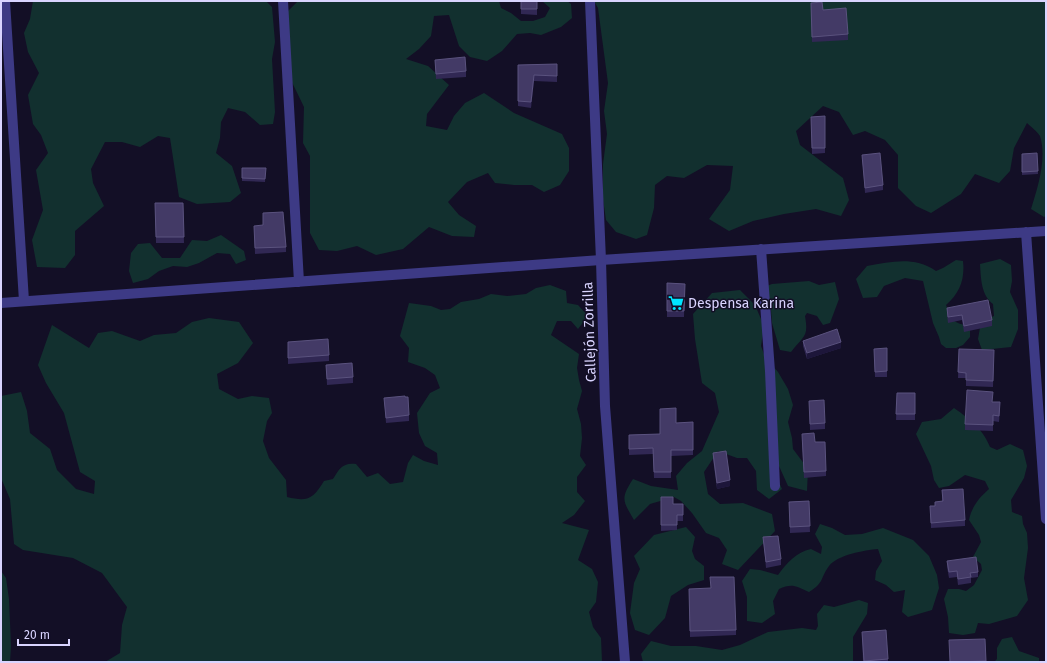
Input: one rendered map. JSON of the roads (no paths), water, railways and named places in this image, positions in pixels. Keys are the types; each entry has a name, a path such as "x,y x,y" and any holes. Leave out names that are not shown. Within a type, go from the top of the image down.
{"street":[{"path":"5,1 24,301"},
{"path":"283,1 299,282"},
{"name":"Callejón Zorrilla","path":"590,1 601,260 605,406 624,662"},
{"path":"1,303 601,260 1046,231"},
{"path":"1026,232 1046,519"},
{"path":"761,250 770,372 776,486"}],"place":[{"name":"Despensa Karina","path":"676,303"}]}
